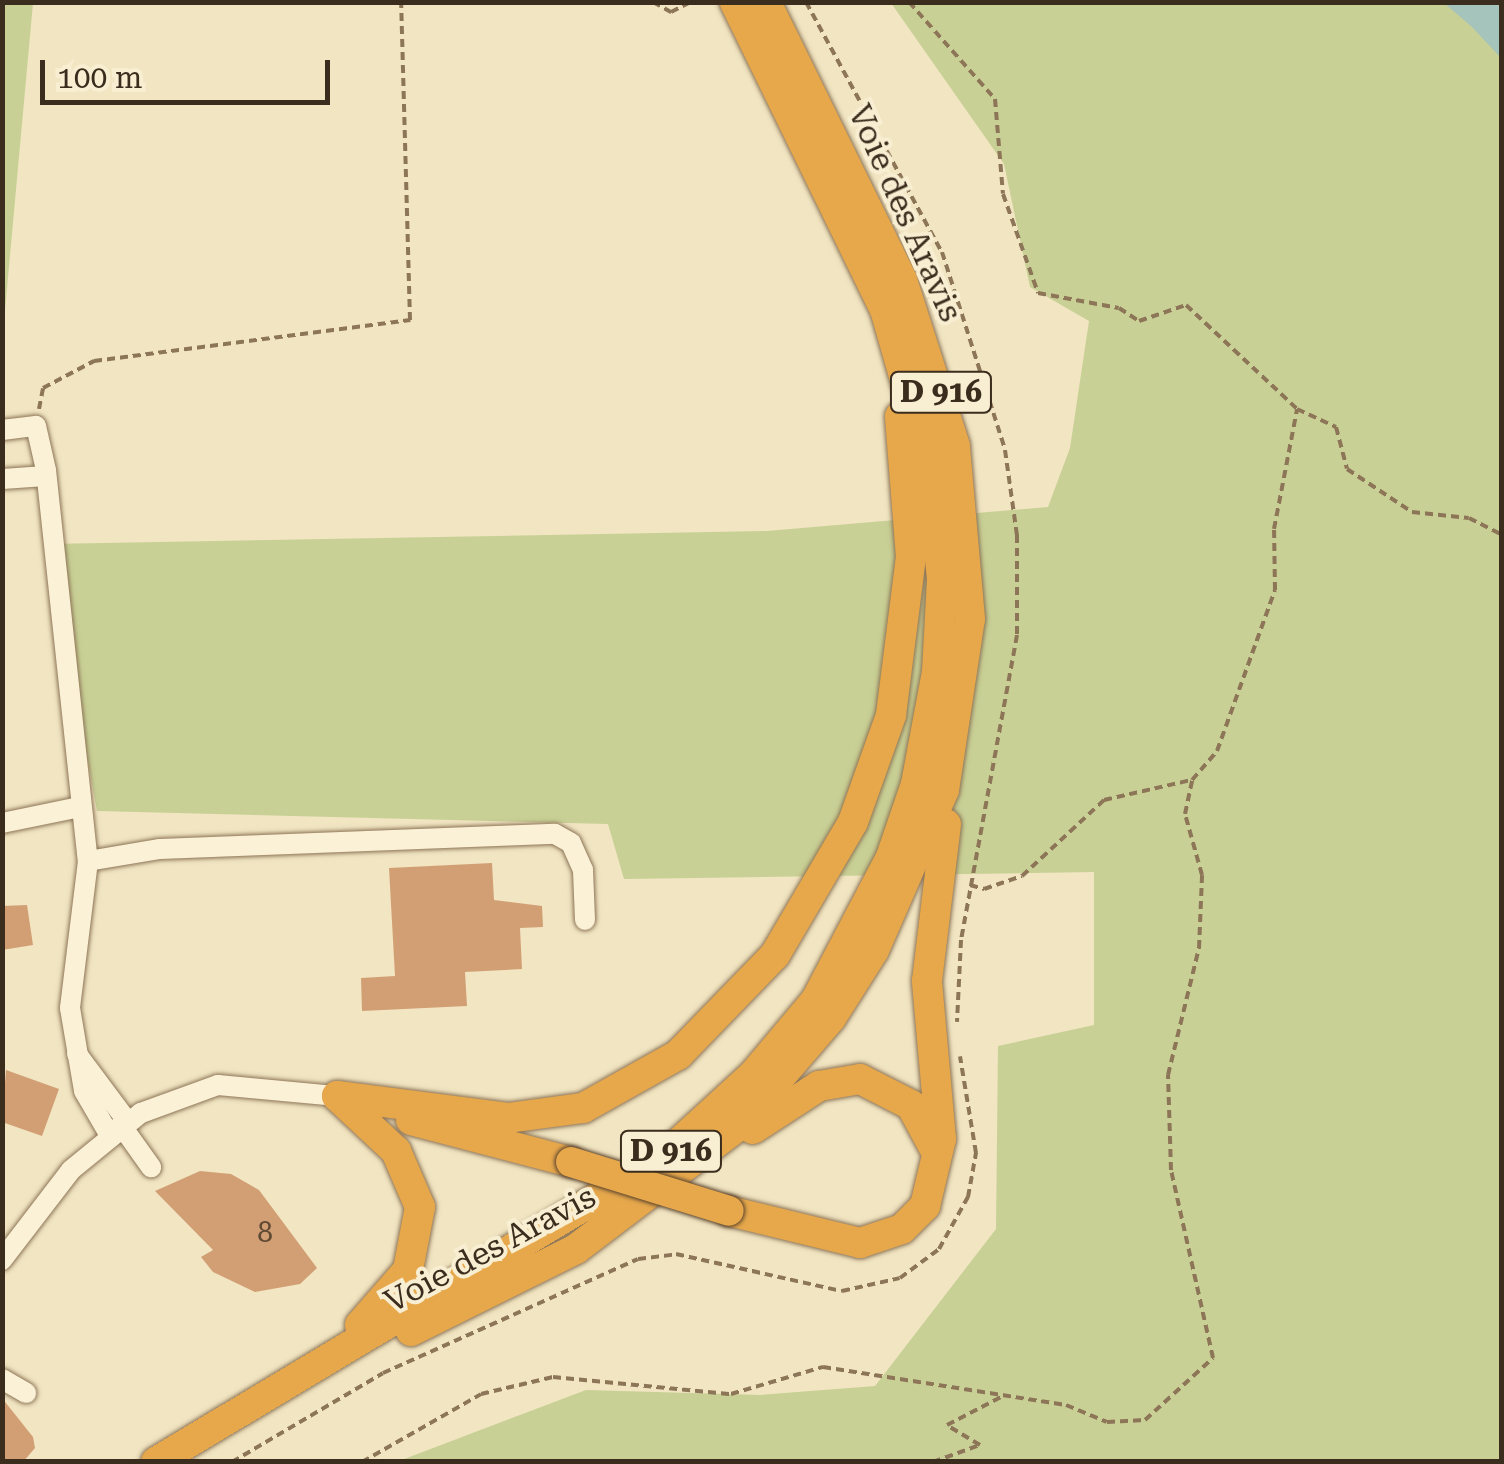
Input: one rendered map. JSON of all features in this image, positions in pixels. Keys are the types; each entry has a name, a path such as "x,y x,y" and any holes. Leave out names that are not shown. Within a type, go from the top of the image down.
{"highway":[{"name":"Voie des Aravis","path":"156,1462 342,1344 556,1228 691,1134 816,1000 870,903 925,746 942,579 916,404 867,270 734,2"},
{"name":"Voie des Aravis","path":"228,1416 576,1249 663,1190 772,1090 874,950 930,832 957,726 970,561 955,446 936,371 862,189 766,2"},
{"path":"337,1096 528,1118 603,1101 705,1031 796,924 865,794 900,675 912,557 904,441 867,270"},
{"path":"337,1096 830,1240 871,1241 902,1229 925,1206 938,1161 927,971 957,726"},
{"path":"663,1190 796,1100 841,1079 870,1081 903,1098 938,1161"},
{"path":"337,1096 403,1160 421,1218 408,1270 342,1344"},
{"path":"528,1118 571,1162"}],"street":[{"path":"2,430 36,426 46,476 88,862 70,1008 75,1053 84,1092 151,1166"},
{"path":"2,479 46,476"},
{"path":"2,823 80,808"},
{"path":"88,862 160,850 555,834 571,843 582,870 585,920"},
{"path":"2,1260 10,1240 71,1170 119,1127 218,1086 337,1096"},
{"path":"2,1379 26,1392"}],"path":[{"path":"36,426 43,388 94,362 410,320 402,2"},
{"path":"654,2 671,12 691,2"},
{"path":"909,2 995,99 1002,194 1038,293 1120,308 1140,321 1186,305 1298,409 1336,426 1347,469 1412,512 1469,518 1502,535"},
{"path":"362,1462 481,1394 553,1377 730,1394 823,1367 1066,1404 1108,1422 1145,1420 1214,1358 1170,1151 1168,1075 1200,948 1202,876 1184,814 1192,780 1217,750 1275,590 1274,529 1298,409"},
{"path":"970,885 984,889 1022,876 1104,800 1192,780"},
{"path":"934,1462 980,1445 947,1425 1003,1396"}],"green space":[{"path":"2,3 33,3 3,332"},
{"path":"891,3 1501,3 1501,1461 399,1461 586,1390 760,1395 875,1386 996,1229 998,1046 1094,1025 1094,872 624,879 608,824 97,811 48,544 767,531 1048,507 1070,448 1089,321 1030,287 1004,164"}],"water":[{"path":"1444,3 1501,3 1501,58 1471,26"}],"building":[{"path":"492,863 494,900 542,906 543,927 520,928 522,969 465,972 467,1006 362,1011 361,978 395,976 389,868"},
{"path":"27,905 33,945 2,950 2,906"},
{"path":"6,1070 59,1089 42,1136 2,1122"},
{"path":"200,1171 231,1174 259,1190 317,1268 300,1284 255,1292 213,1272 201,1257 213,1250 155,1191"},
{"path":"2,1398 33,1437 35,1448 23,1462 2,1462"}]}
